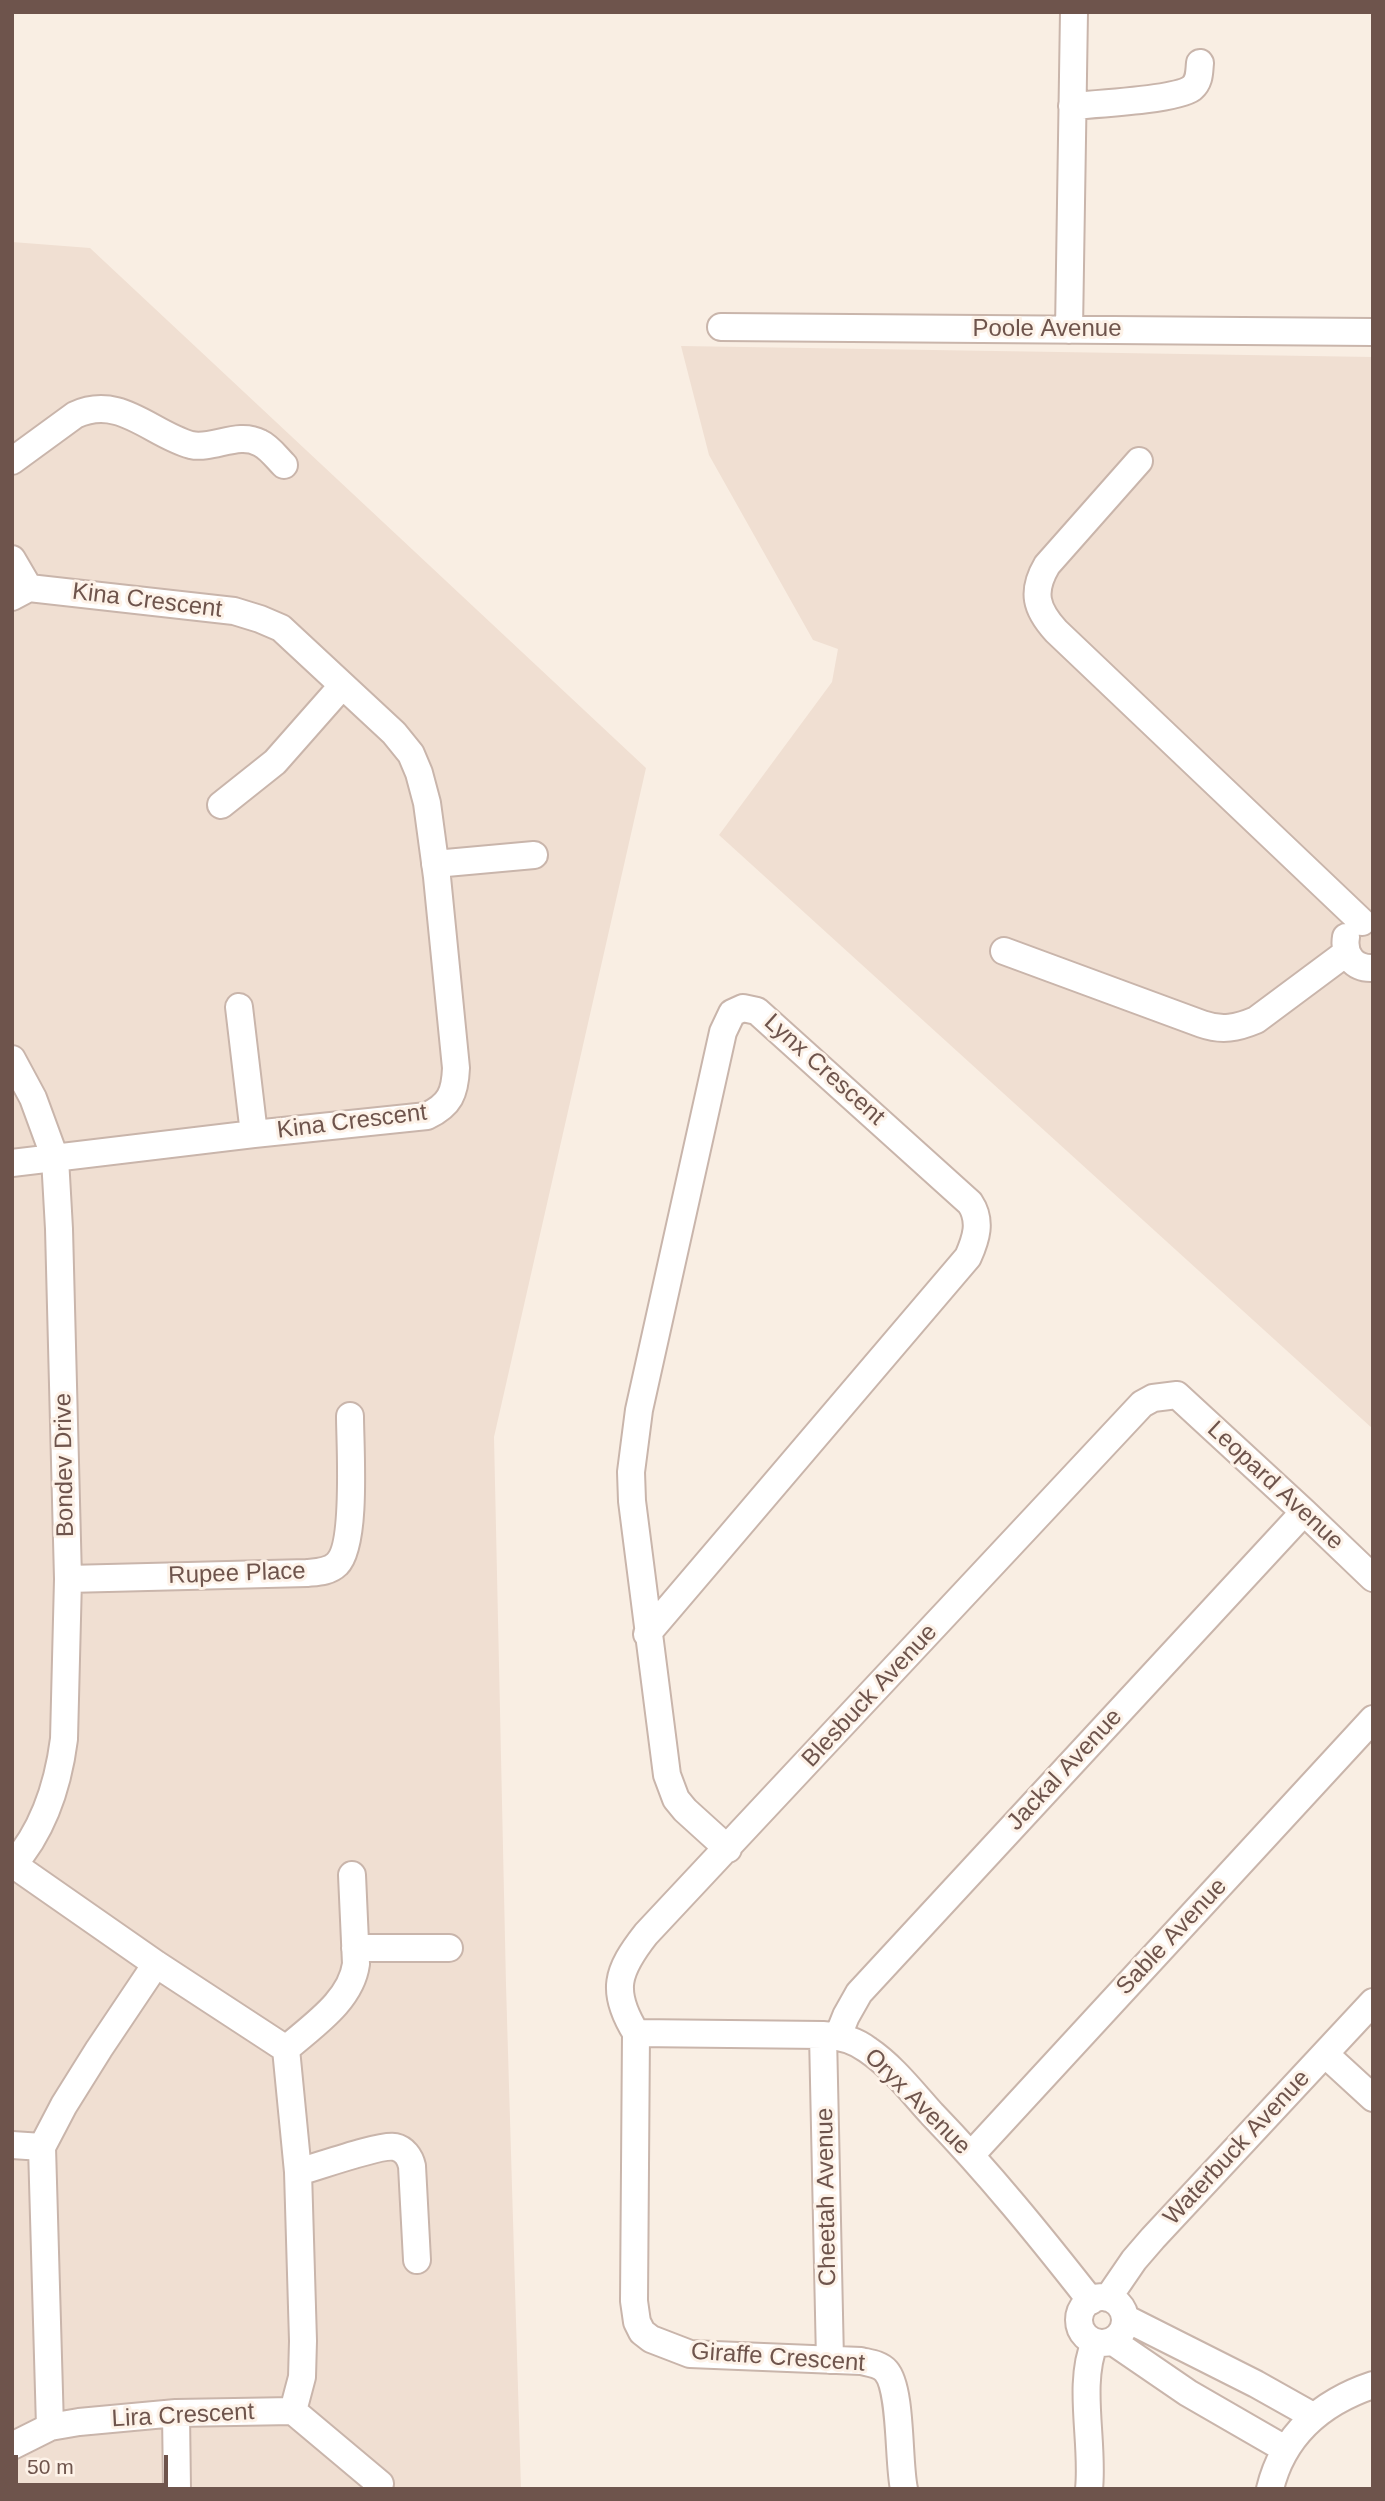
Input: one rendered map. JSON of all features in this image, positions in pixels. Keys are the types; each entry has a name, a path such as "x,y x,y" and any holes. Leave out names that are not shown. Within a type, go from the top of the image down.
{"street":[{"path":"1069,330 1074,12"},
{"path":"1072,106 1135,101 1191,89 1198,79 1200,63"},
{"name":"Poole Avenue","path":"721,327 1373,331"},
{"path":"12,461 75,415 86,410 117,410 135,416 191,445 202,446 243,439 259,442 284,465"},
{"path":"1139,461 1047,565 1038,586 1040,611 1056,631 1367,922 1354,926 1346,938 1346,953 1355,964 1373,968"},
{"path":"12,559 20,593"},
{"name":"Kina Crescent","path":"12,1163 427,1116 441,1109 449,1099 455,1087 456,1069 427,803 411,754 394,733 281,628 260,619 234,611 20,593"},
{"path":"221,804 275,762 342,686"},
{"path":"435,864 534,855"},
{"path":"1004,951 1202,1024 1227,1029 1256,1020 1346,953"},
{"path":"239,1007 254,1134"},
{"name":"Lynx Crescent","path":"647,1634 968,1258 976,1240 976,1212 970,1203 757,1011 743,1008 732,1013 723,1032 639,1410 631,1472 647,1634 667,1775 671,1789 685,1810 728,1849"},
{"name":"Bondev Drive","path":"12,1059 33,1098 55,1158 68,1579 64,1739 61,1762 47,1813 33,1839 13,1866"},
{"name":"Leopard Avenue","path":"1177,1395 1373,1578"},
{"name":"Blesbuck Avenue","path":"636,2033 624,2014 620,1999 623,1970 646,1934 1142,1404 1153,1398 1177,1395"},
{"name":"Rupee Place","path":"68,1579 307,1573 324,1571 335,1566 343,1557 350,1517 350,1416"},
{"name":"Jackal Avenue","path":"831,2035 859,1993 1304,1512"},
{"name":"Sable Avenue","path":"971,2155 1373,1718"},
{"path":"13,1866 286,2049"},
{"path":"286,2049 339,2000 354,1977 352,1875"},
{"path":"355,1948 449,1948"},
{"path":"12,2446 50,2427 42,2147 64,2105 156,1964"},
{"name":"Waterbuck Avenue","path":"1106,2320 1115,2285 1140,2252 1373,2002"},
{"name":"Oryx Avenue","path":"636,2033 831,2035 868,2049 971,2155 1059,2258 1106,2320 1188,2393 1285,2449"},
{"name":"Giraffe Crescent","path":"636,2033 634,2301 637,2322 642,2332 651,2339 690,2354 861,2361 877,2364 886,2371 894,2393 904,2489"},
{"name":"Cheetah Avenue","path":"830,2360 831,2035"},
{"path":"286,2049 298,2172 303,2363 300,2390 293,2411 380,2484"},
{"path":"1325,2054 1373,2098"},
{"path":"12,2144 42,2147"},
{"path":"298,2172 386,2147 404,2151 412,2166 417,2260"},
{"path":"1089,2489 1087,2376 1106,2320"},
{"name":"Oryx Avenue","path":"1106,2320 1256,2384 1313,2416"},
{"path":"1270,2489 1285,2449 1313,2416 1333,2402 1373,2385"},
{"name":"Lira Crescent","path":"50,2427 176,2413 293,2411"},
{"path":"176,2413 177,2489"}],"shaded area":[{"path":"12,242 90,248 646,768 494,1437 521,2489 12,2489"},
{"path":"681,346 1373,357 1373,1429 719,835 832,682 838,649 813,640 709,455"}]}
